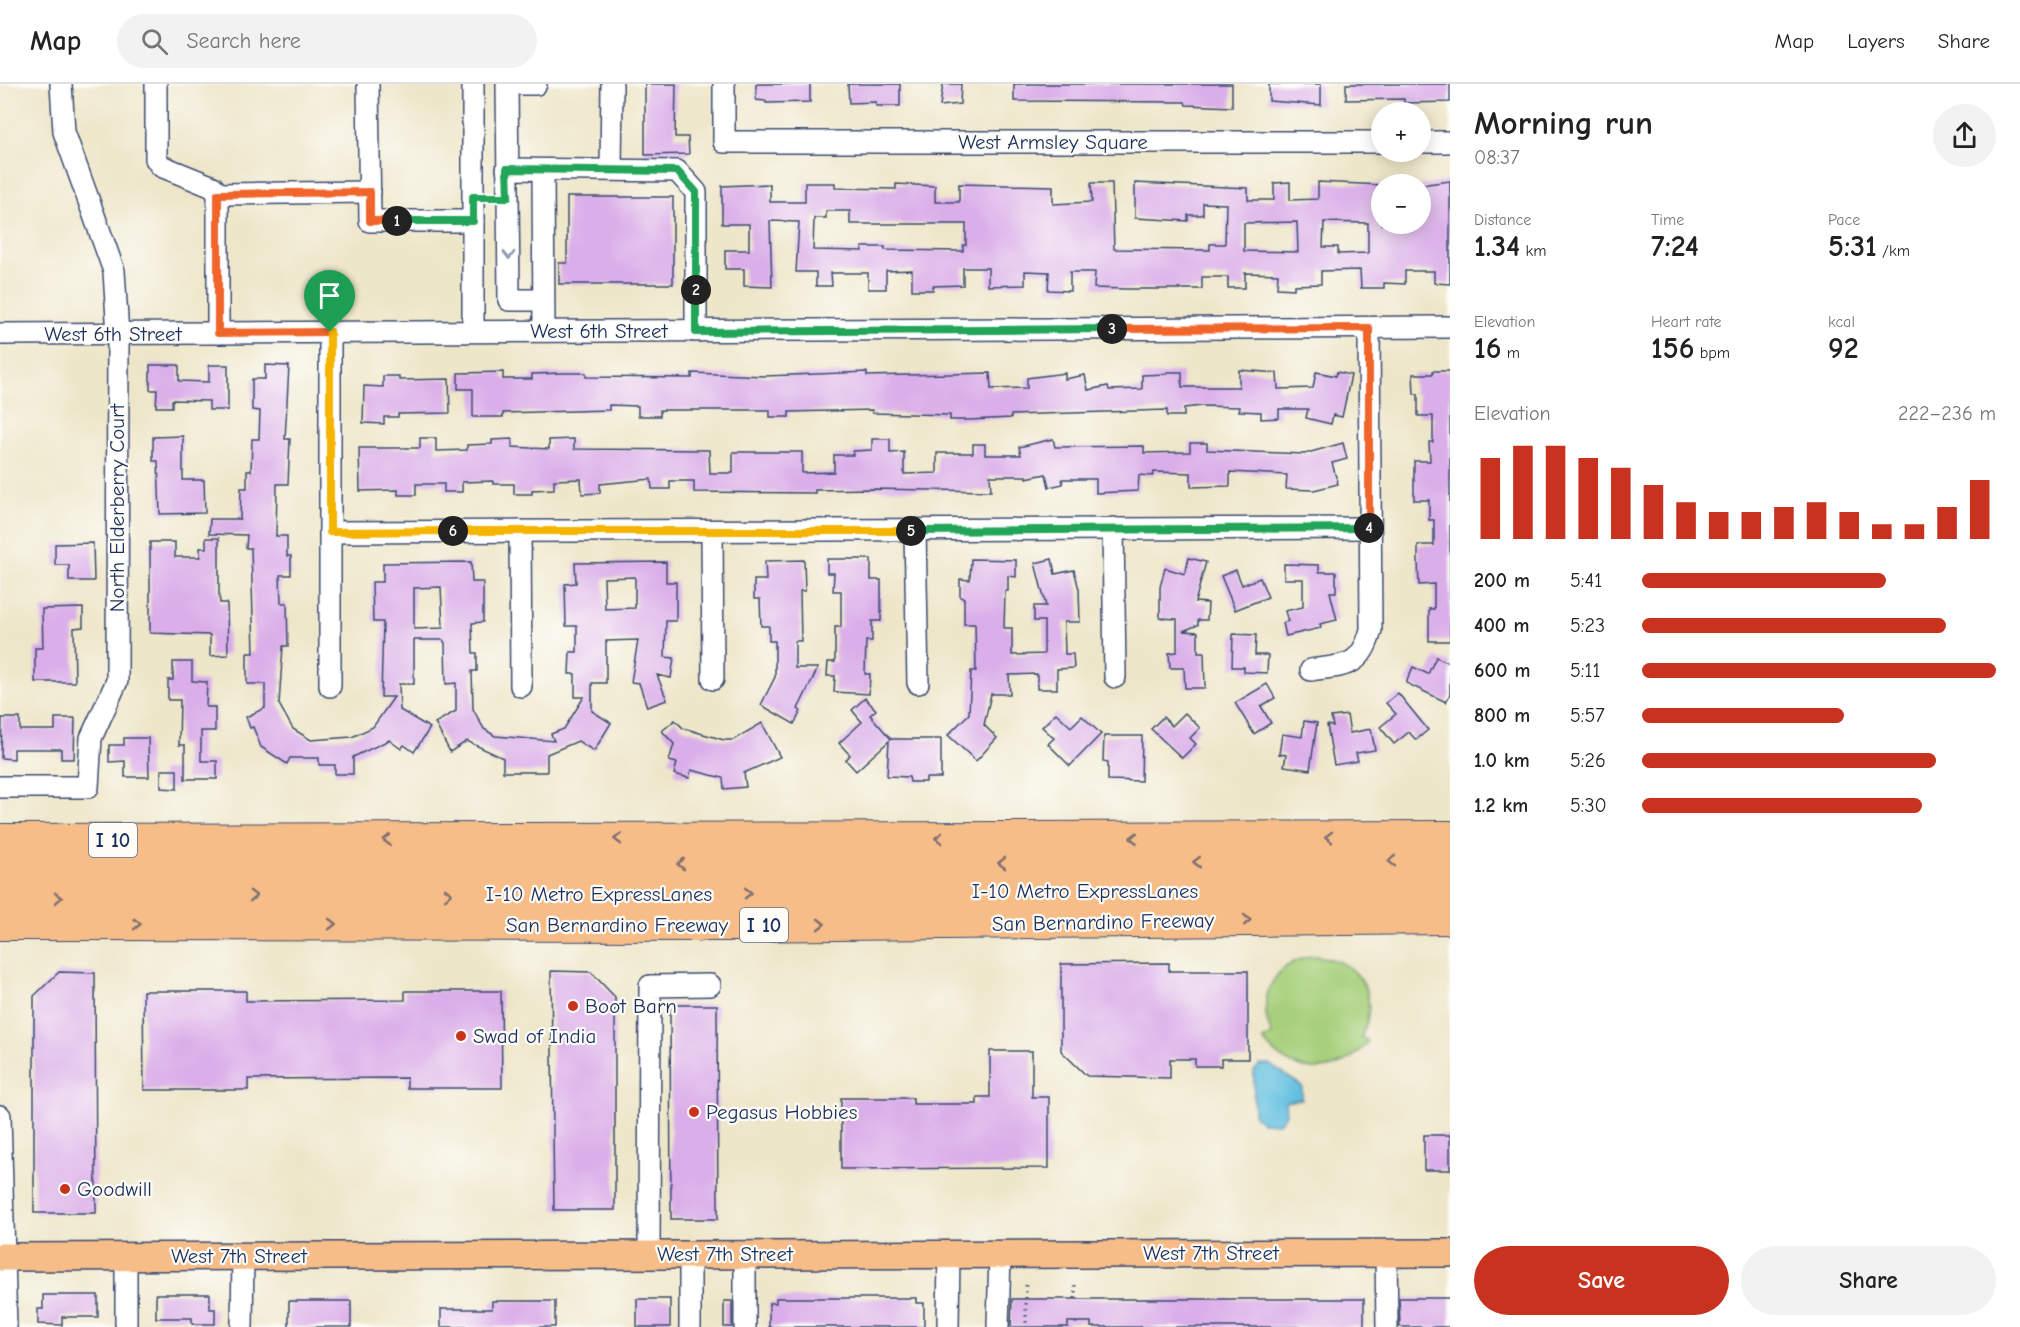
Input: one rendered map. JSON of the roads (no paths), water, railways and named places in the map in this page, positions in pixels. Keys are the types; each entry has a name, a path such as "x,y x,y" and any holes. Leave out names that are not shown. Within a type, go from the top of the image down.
{"highway":[{"path":"0,818 123,819 225,840"},
{"name":"I 10","path":"0,840 1450,837"},
{"name":"I-10 Metro ExpressLanes","path":"0,869 1450,861"},
{"name":"I-10 Metro ExpressLanes","path":"0,899 1450,889"},
{"name":"San Bernardino Freeway","path":"0,924 738,925 1450,918"},
{"path":"0,945 14,945 79,924"}],"main road":[{"name":"West 7th Street","path":"1,1257 1450,1253"}],"street":[{"name":"North Elderberry Court","path":"0,787 88,787 91,738 117,681 118,334 114,271 64,132 62,84"},
{"path":"156,84 156,159 161,166 213,187 218,194 218,333"},
{"path":"369,84 370,221 473,221"},
{"path":"473,84 473,331"},
{"path":"536,84 507,84 509,300 543,300"},
{"path":"611,170 612,84"},
{"name":"West Armsley Square","path":"724,84 724,142 1371,142"},
{"path":"1431,142 1450,142"},
{"path":"507,169 677,171 696,192 696,332"},
{"path":"543,170 544,331"},
{"path":"218,194 370,192"},
{"path":"473,197 508,197"},
{"name":"West 6th Street","path":"0,334 1450,327"},
{"path":"1311,670 1353,663 1366,650 1371,630 1369,328"},
{"path":"330,332 330,686"},
{"path":"1113,528 1115,677"},
{"path":"330,532 1370,528"},
{"path":"520,531 521,686"},
{"path":"915,531 918,683"},
{"path":"712,532 713,679"},
{"path":"649,1254 650,986 710,985"},
{"path":"0,1116 1,1257 6,1327"},
{"path":"1386,1253 1387,1327"},
{"path":"690,1254 690,1327"},
{"path":"745,1254 745,1327"},
{"path":"948,1327 949,1254"},
{"path":"998,1327 1000,1254"},
{"path":"126,1256 126,1324"},
{"path":"242,1327 243,1256"}],"water":[{"path":"1260,1065 1270,1065 1302,1086 1302,1099 1285,1102 1286,1114 1279,1123 1262,1122 1254,1116 1254,1071"}],"place":[{"name":"Boot Barn","path":"573,1006"},
{"name":"Swad of India","path":"461,1036"},
{"name":"Pegasus Hobbies","path":"694,1112"},
{"name":"Goodwill","path":"65,1189"}]}
